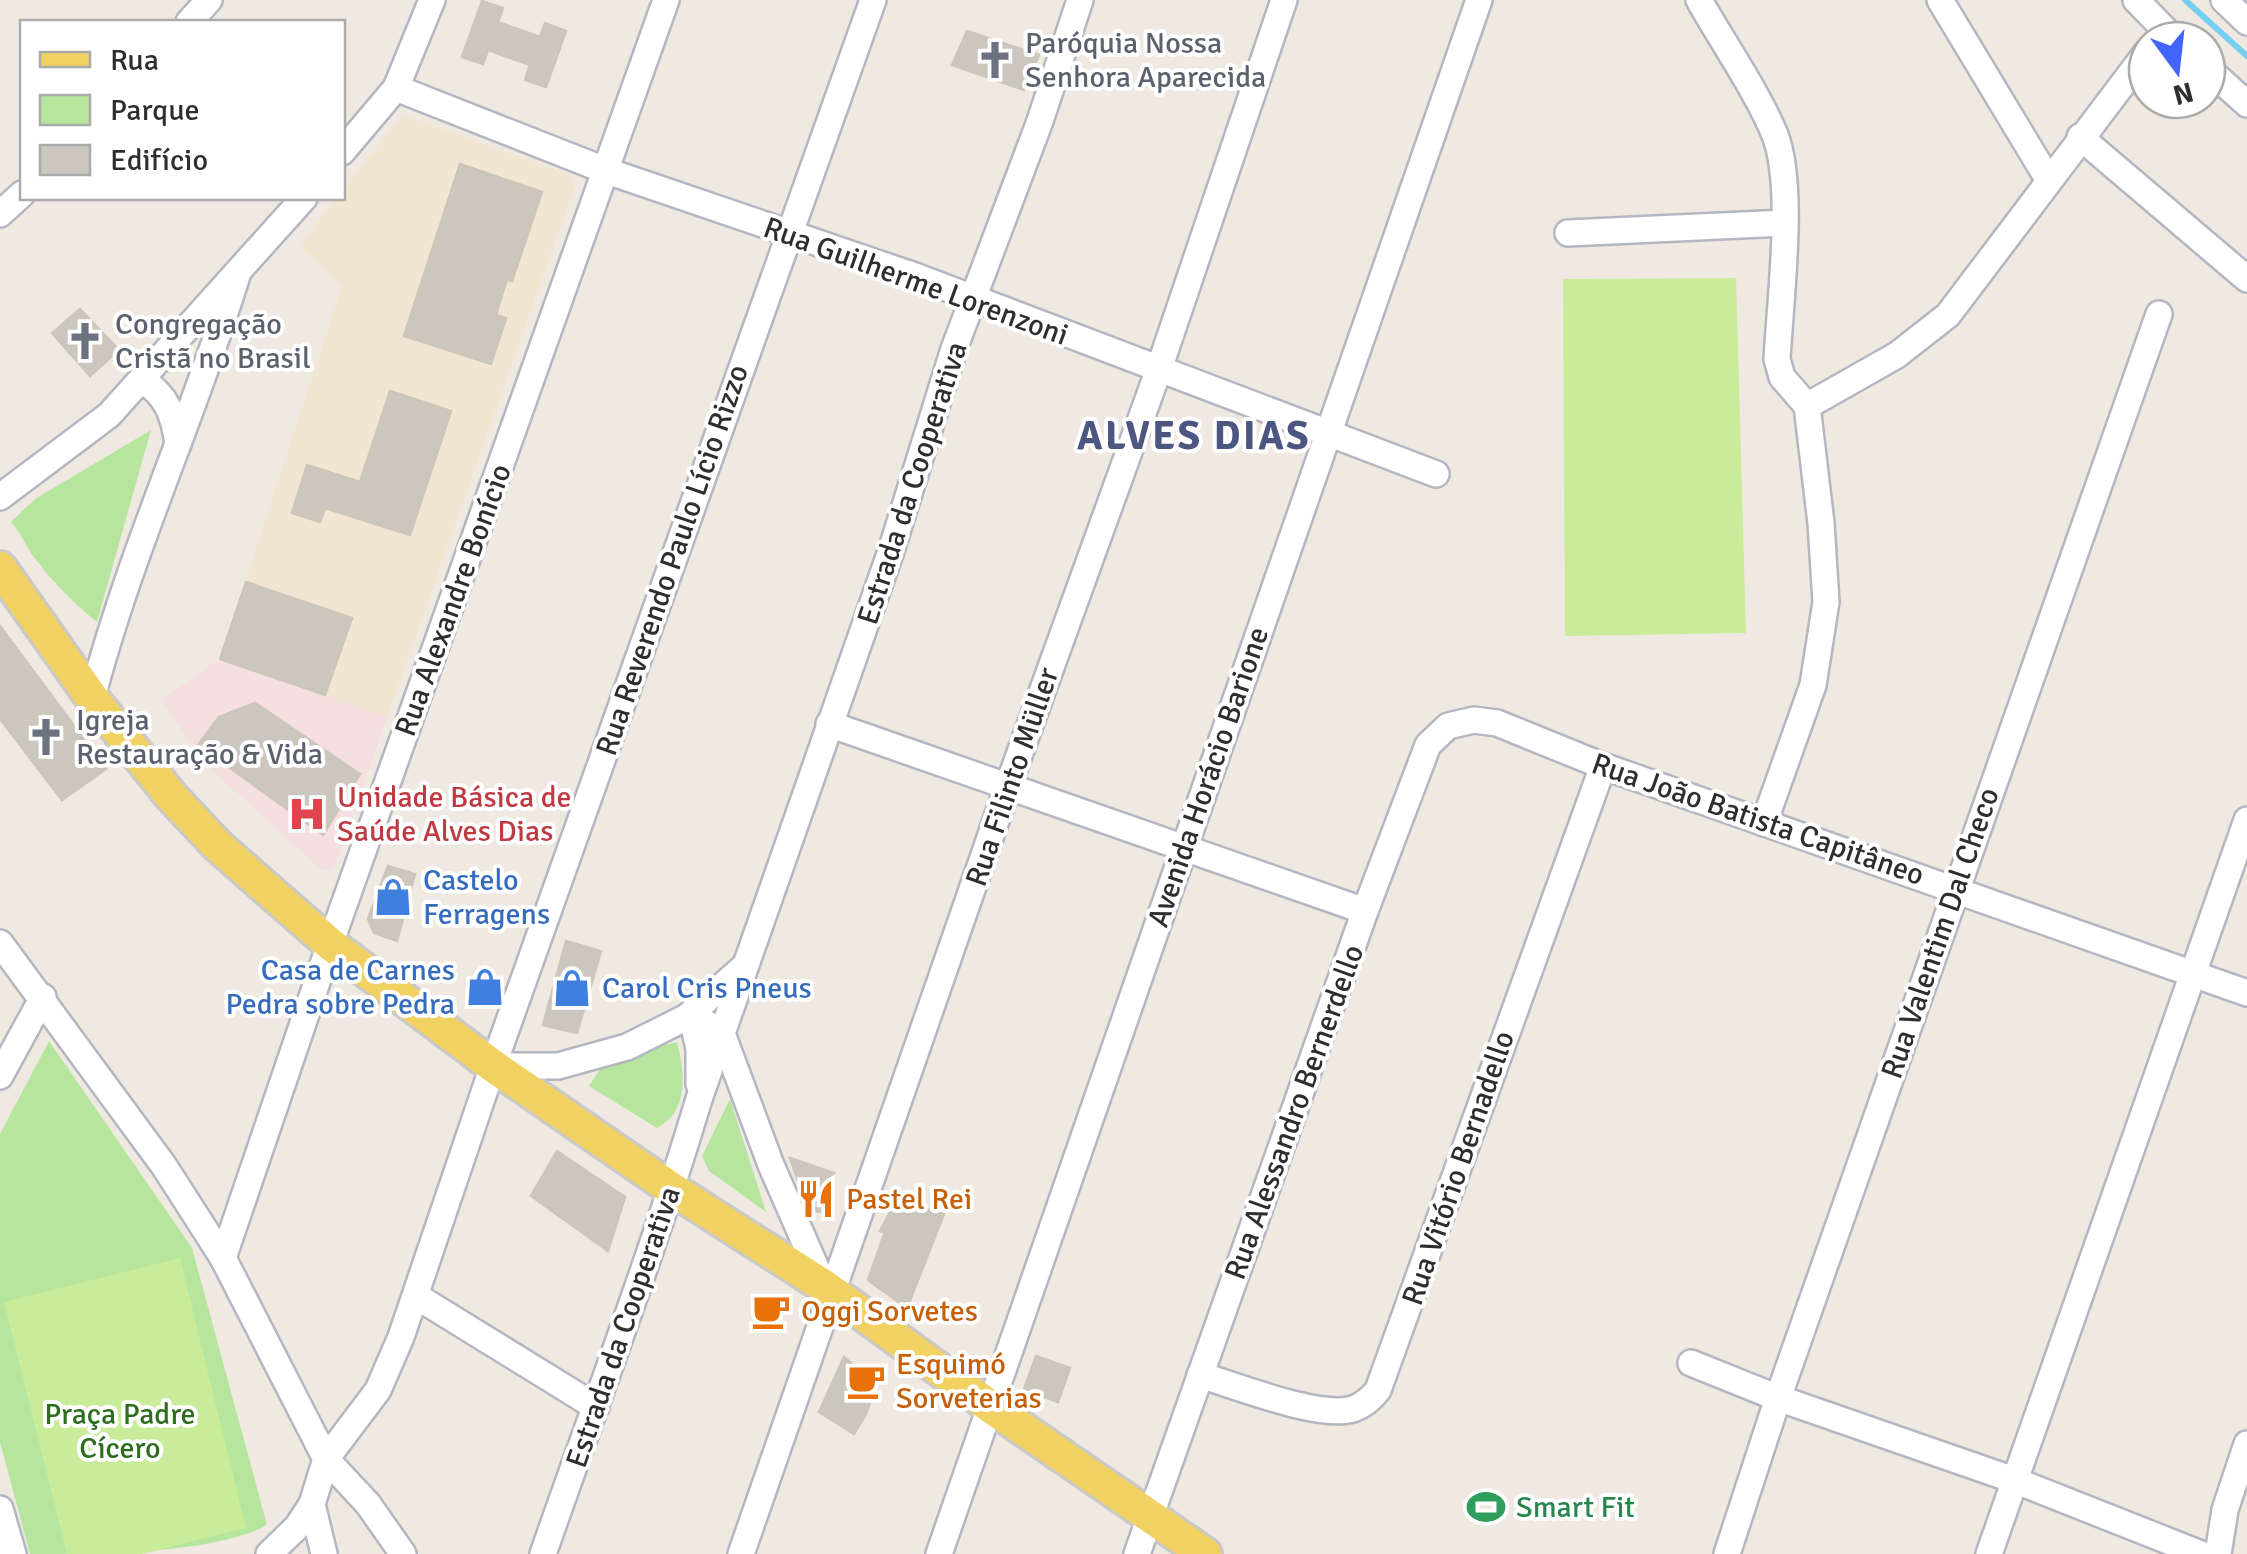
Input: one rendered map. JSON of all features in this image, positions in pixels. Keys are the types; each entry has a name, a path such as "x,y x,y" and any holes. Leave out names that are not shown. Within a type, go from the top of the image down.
{"main road":[{"path":"0,568 92,698 171,796 205,833 330,944 493,1066 672,1189 828,1289 1206,1554"}],"street":[{"path":"191,20 210,0"},
{"path":"345,148 396,88 432,0"},
{"name":"Rua Alexandre Bonício","path":"222,1258 666,0"},
{"name":"Rua Reverendo Paulo Lício Rizzo","path":"312,1504 326,1459 378,1390 416,1296 493,1066 872,0"},
{"name":"Estrada da Cooperativa","path":"543,1554 891,552 954,350 1040,121 1080,0"},
{"name":"Rua Filinto Müller","path":"741,1554 828,1289 1158,369 1284,0"},
{"name":"Avenida Horácio Barione","path":"939,1554 1479,0"},
{"path":"1699,0 1775,134 1782,159 1784,223 1778,359 1782,376 1807,406 1824,562 1822,640 1813,685 1764,823"},
{"path":"1940,0 2048,179"},
{"path":"2136,0 2152,20"},
{"path":"2224,0 2247,22"},
{"path":"1807,406 1897,355 1948,315 2127,78"},
{"path":"2227,86 2247,104"},
{"name":"Rua Guilherme Lorenzoni","path":"396,88 607,171 915,276 1436,474"},
{"path":"2080,138 2247,278"},
{"path":"0,497 110,415 302,200"},
{"path":"1568,232 1784,223"},
{"path":"92,698 112,620 214,349 238,272"},
{"name":"Rua Valentim Dal Checo","path":"1727,1554 1778,1398 2159,314"},
{"path":"142,380 160,393 167,405 178,444"},
{"name":"Rua Alessandro Bernerdello","path":"1137,1554 1428,744 1448,726 1464,721 1497,722"},
{"name":"Rua João Batista Capitâneo","path":"1497,722 1603,766 2247,994"},
{"path":"829,724 1365,911"},
{"name":"Rua Vitório Bernadello","path":"1200,1375 1316,1410 1356,1408 1378,1390 1603,766"},
{"path":"1989,1554 2247,820"},
{"path":"0,943 9,970 42,997 164,1166 222,1258 326,1459 368,1504 403,1554"},
{"name":"Estrada da Cooperativa","path":"699,1099 698,1049 689,1018 745,966"},
{"path":"0,1076 42,997"},
{"path":"493,1066 558,1066 626,1047 689,1018 706,1022 723,1036 771,1164 828,1289"},
{"path":"416,1296 596,1407"},
{"path":"1691,1363 1778,1398 2014,1480 2201,1554"},
{"path":"2218,1554 2224,1510 2247,1444"},
{"path":"312,1504 322,1554"},
{"path":"269,1554 297,1527 312,1504"},
{"path":"0,1509 12,1554"}],"shaded area":[{"path":"403,115 568,174 575,185 387,717 220,659 342,286 299,246 335,200 345,200 345,188"},
{"name":"Unidade Básica de Saúde Alves Dias","path":"220,659 387,717 335,865 329,870 321,869 204,763 161,700"}],"green space":[{"path":"1736,278 1746,633 1565,636 1563,279"},
{"path":"151,430 97,622 48,574 11,522 35,499"},
{"name":"Praça Padre Cícero","path":"49,1041 192,1248 267,1525 244,1535 186,1547 30,1554 0,1442 0,1134"},
{"path":"677,1042 683,1078 680,1101 675,1112 657,1128 589,1086 607,1059"},
{"path":"730,1099 766,1212 709,1171 702,1156"},
{"path":"180,1258 246,1528 142,1554 67,1554 4,1302"}],"building":[{"path":"482,1 503,8 498,22 540,37 545,23 566,31 546,87 525,80 530,65 488,50 483,64 462,57"},
{"name":"Paróquia Nossa Senhora Aparecida","path":"967,31 1039,55 1024,90 952,65"},
{"path":"460,164 542,192 512,281 507,279 496,315 506,318 491,364 404,336"},
{"name":"Congregação Cristã no Brasil","path":"80,309 119,350 90,376 52,333"},
{"path":"390,391 451,411 410,535 325,508 320,522 292,513 307,465 360,482"},
{"path":"246,582 352,618 325,695 220,659"},
{"path":"0,626 106,769 62,800 0,719"},
{"path":"255,703 360,774 323,835 198,745 219,717"},
{"name":"Castelo Ferragens","path":"388,866 415,874 397,941 374,933 368,919"},
{"name":"Carol Cris Pneus","path":"566,941 601,951 577,1033 543,1025"},
{"path":"557,1151 625,1197 608,1251 531,1196"},
{"path":"790,1158 834,1173 822,1212 808,1210"},
{"path":"896,1201 944,1214 907,1308 868,1280 885,1232 880,1231"},
{"path":"1036,1356 1070,1368 1058,1402 1024,1389"},
{"path":"844,1357 863,1373 867,1368 879,1378 854,1434 819,1412"}],"waterway":[{"path":"2185,0 2247,56"}],"place":[{"name":"Paróquia Nossa Senhora Aparecida","path":"995,60"},
{"name":"Congregação Cristã no Brasil","path":"85,341"},
{"name":"Igreja Restauração & Vida","path":"46,737"},
{"name":"Unidade Básica de Saúde Alves Dias","path":"307,814"},
{"name":"Castelo Ferragens","path":"393,897"},
{"name":"Casa de Carnes Pedra sobre Pedra","path":"485,987"},
{"name":"Carol Cris Pneus","path":"572,988"},
{"name":"Pastel Rei","path":"816,1199"},
{"name":"Oggi Sorvetes","path":"771,1311"},
{"name":"Esquimó Sorveterias","path":"866,1381"},
{"name":"Smart Fit","path":"1486,1507"}],"district":[{"name":"ALVES DIAS","path":"1194,435"}]}
